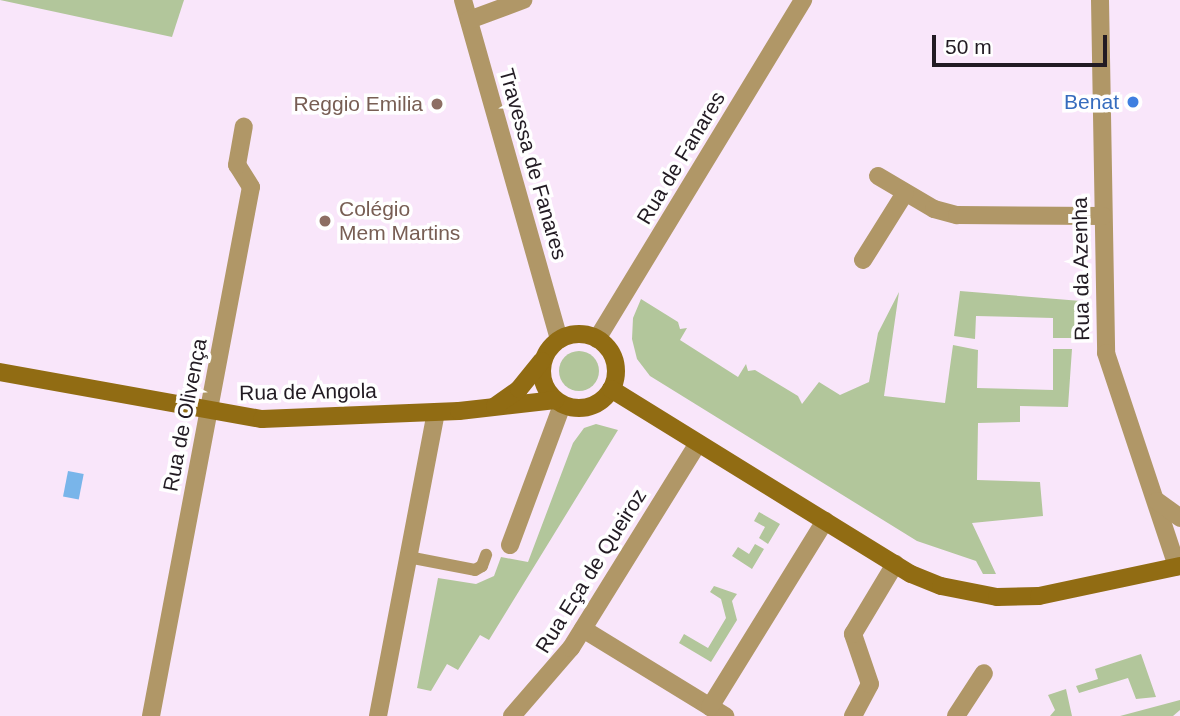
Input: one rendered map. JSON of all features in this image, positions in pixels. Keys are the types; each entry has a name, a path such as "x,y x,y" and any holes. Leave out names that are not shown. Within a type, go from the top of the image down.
{"street":[{"name":"Travessa de Fanares","path":"463,0 559,340"},
{"path":"469,20 523,0"},
{"name":"Rua de Fanares","path":"597,339 803,0"},
{"name":"Rua da Azenha","path":"1100,0 1106,354 1179,569"},
{"name":"Rua de Olivença","path":"151,716 251,187 237,166 244,127"},
{"path":"878,176 934,209 957,215 1103,216"},
{"path":"863,260 905,193"},
{"path":"495,406 535,373 544,358 559,340 582,334 597,339 615,361 611,389 590,407 559,402 543,381 544,358"},
{"name":"Rua de Angola","path":"0,372 209,412 262,419 436,412 559,402"},
{"path":"611,389 895,564 941,586 1006,597 1039,596 1179,569"},
{"path":"510,545 559,402"},
{"path":"378,716 436,412"},
{"name":"Rua Eça de Queiroz","path":"512,716 553,673 583,629 698,443"},
{"path":"1153,495 1166,512 1180,518"},
{"path":"583,629 717,711 825,521"},
{"path":"853,716 870,684 853,634 895,564"},
{"path":"956,716 984,673"}],"lane":[{"path":"408,557 475,569 482,566 486,555"}],"green space":[{"path":"0,0 184,0 172,37"},
{"path":"960,291 1081,301 1073,338 1053,338 1053,318 976,316 975,339 954,336"},
{"path":"899,292 884,396 945,403 953,345 978,350 977,388 1053,390 1053,349 1072,349 1068,407 1020,406 1020,422 978,423 977,480 1040,482 1043,516 972,523 996,574 983,574 976,561 917,541 650,376 637,359 632,339 633,318 641,299 678,322 680,329 687,328 680,340 738,377 746,364 748,371 755,370 798,396 802,404 819,382 840,395 869,382 878,333"},
{"path":"579,351 593,357 599,371 593,385 579,391 565,385 559,371 565,357"},
{"path":"596,424 618,430 489,640 480,635 458,670 447,664 431,691 417,688 438,578 476,584 494,576 501,557 528,562 573,443 584,428"},
{"path":"759,512 780,524 768,544 759,538 765,527 754,521"},
{"path":"755,544 764,549 752,569 732,556 738,547 749,554"},
{"path":"714,586 737,594 732,601 737,620 711,662 679,643 684,634 708,648 726,618 721,599 710,592"},
{"path":"1141,654 1156,697 1136,699 1128,678 1079,693 1076,686 1098,679 1095,669"},
{"path":"1066,689 1072,716 1050,716 1055,710 1048,695"},
{"path":"1180,700 1180,710 1173,716 1120,716"}],"water":[{"path":"68,471 84,474 79,500 63,497"}],"place":[{"name":"Benat","path":"1133,102"},
{"name":"Reggio Emilia","path":"437,104"},
{"name":"Colégio Mem Martins","path":"325,221"}]}
